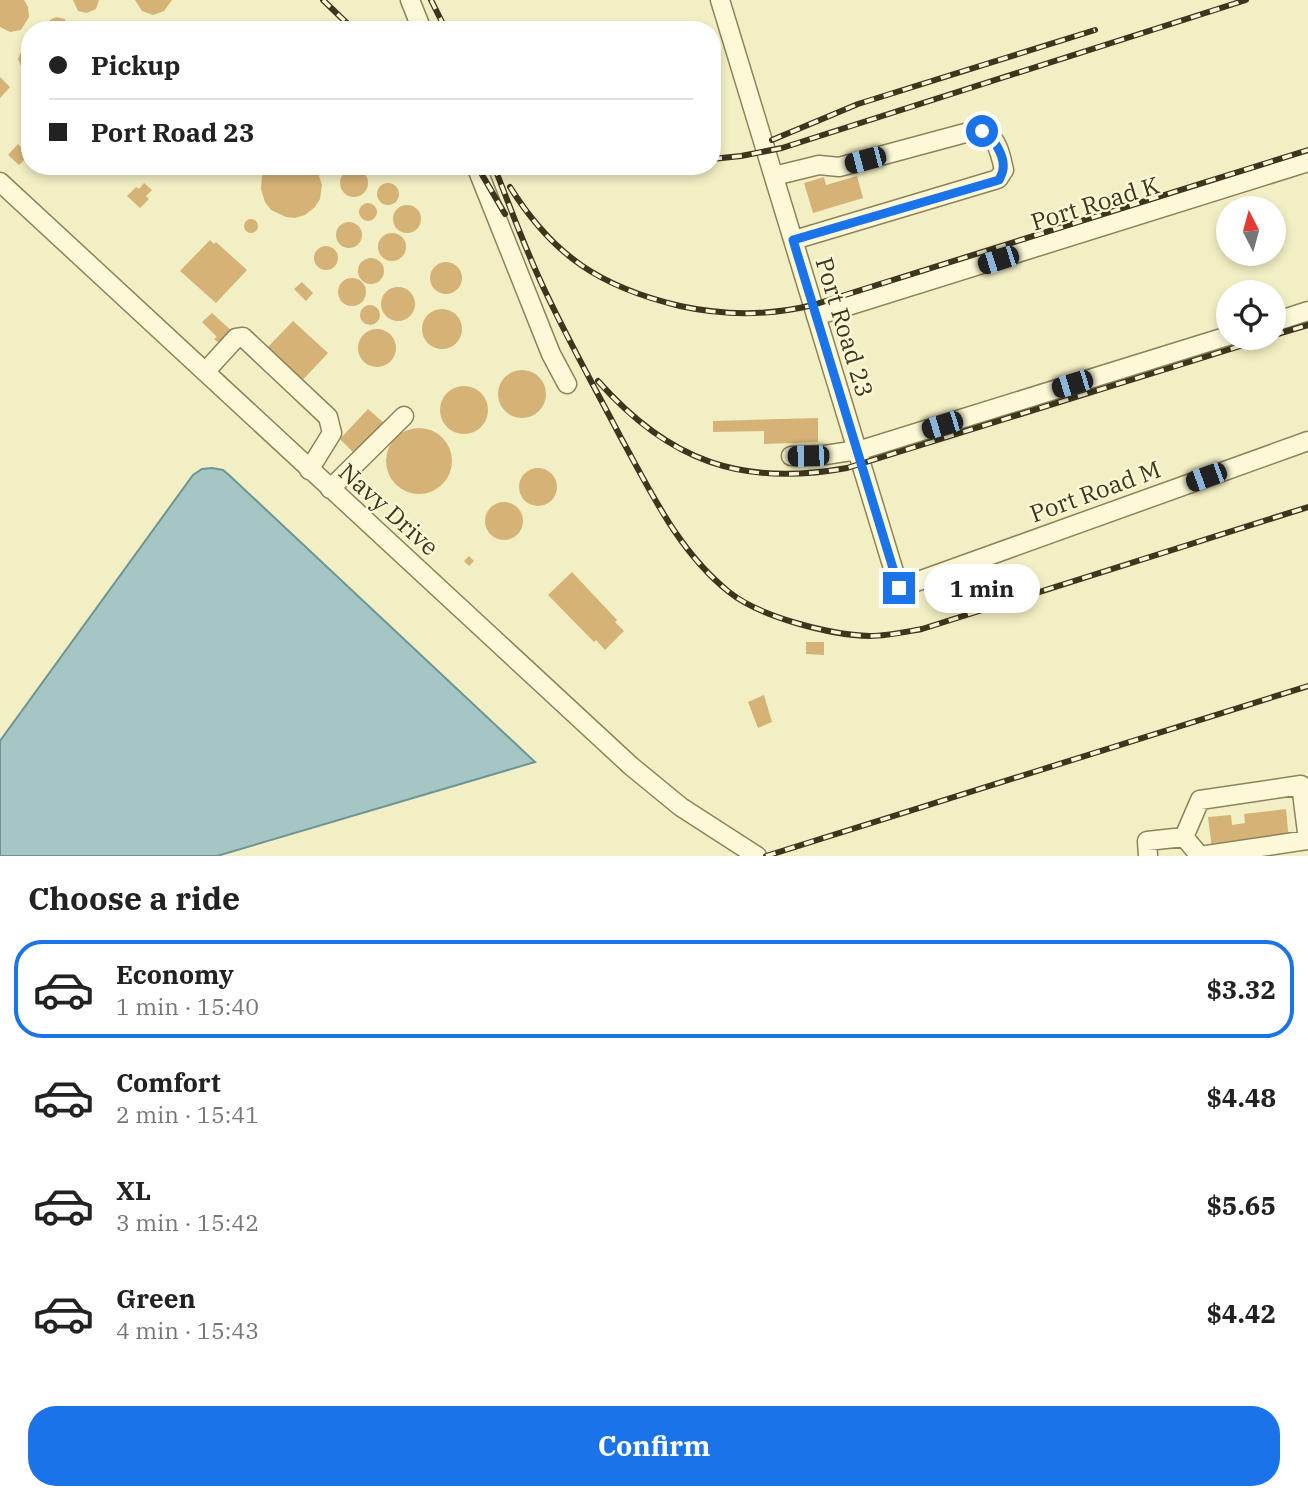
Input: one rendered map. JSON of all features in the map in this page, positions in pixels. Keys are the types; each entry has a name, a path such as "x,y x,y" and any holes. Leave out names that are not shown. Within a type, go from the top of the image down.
{"street":[{"path":"410,0 418,21"},
{"name":"Port Road 23","path":"720,0 899,588"},
{"path":"774,176 819,165 839,167 969,132 982,131 991,135 1001,158 1004,170 999,180 793,240"},
{"name":"Port Road K","path":"816,316 1308,162"},
{"path":"480,175 551,354 567,384"},
{"name":"Navy Drive","path":"0,183 631,766 681,807 757,856"},
{"path":"1286,317 1308,311"},
{"path":"205,372 236,338 243,337 328,417 332,433 309,470"},
{"path":"792,456 857,451 1216,340"},
{"path":"330,489 404,416"},
{"name":"Port Road M","path":"899,588 1308,440"},
{"path":"1301,785 1308,840 1200,856 1184,837 1200,800 1301,785"},
{"path":"1148,856 1147,841 1184,837"}],"water":[{"path":"202,469 223,470 229,475 535,762 217,856 0,856 0,741 193,475"}],"building":[{"path":"0,0 24,0 29,17 27,21 21,21 21,30 10,32 0,27"},
{"path":"73,0 99,0 96,9 87,13 78,11"},
{"path":"135,0 172,0 164,11 153,15 142,11"},
{"path":"56,17 66,21 50,21"},
{"path":"0,77 10,87 0,98"},
{"path":"18,144 21,147 21,163 19,165 8,155"},
{"path":"319,175 322,185 320,199 305,215 286,217 271,210 265,202 261,189 262,176"},
{"path":"343,175 365,175 367,188 359,196 349,196 341,188"},
{"path":"857,176 863,198 813,213 804,183 824,177 826,185"},
{"path":"144,183 152,190 146,196 149,199 140,208 127,196"},
{"path":"384,183 392,183 399,190 399,198 392,205 384,205 377,198 377,190"},
{"path":"368,203 374,206 377,212 374,218 368,221 362,218 359,212 362,206"},
{"path":"407,205 417,209 421,219 417,229 407,233 397,229 393,219 397,209"},
{"path":"251,219 256,221 256,231 251,233 246,231 244,226 246,221"},
{"path":"349,222 358,226 362,235 358,244 349,248 340,244 336,235 340,226"},
{"path":"392,233 402,237 406,247 402,257 392,261 382,257 378,247 382,237"},
{"path":"210,240 214,244 216,242 247,270 216,303 180,271"},
{"path":"326,246 337,253 338,258 331,269 326,270 315,263 314,258 321,247"},
{"path":"371,258 380,262 384,271 380,280 371,284 362,280 358,271 362,262"},
{"path":"446,262 457,267 462,278 457,289 446,294 435,289 430,278 435,267"},
{"path":"352,278 362,282 366,292 362,302 352,306 342,302 338,292 342,282"},
{"path":"302,282 313,293 306,301 294,289"},
{"path":"398,287 410,292 415,304 410,316 398,321 386,316 381,304 386,292"},
{"path":"370,305 377,308 380,315 377,322 370,325 363,322 360,315 363,308"},
{"path":"442,309 456,315 462,329 456,343 442,349 428,343 422,329 428,315"},
{"path":"212,313 234,333 221,345 202,322"},
{"path":"293,321 328,353 299,384 264,351"},
{"path":"377,329 391,334 396,348 391,362 377,367 363,362 358,348 363,334"},
{"path":"522,370 539,377 546,394 539,411 522,418 505,411 498,394 505,377"},
{"path":"464,386 481,393 488,410 481,427 464,434 447,427 440,410 447,393"},
{"path":"368,409 384,423 355,454 340,439"},
{"path":"818,418 818,442 764,444 764,431 713,432 713,421"},
{"path":"419,428 442,438 452,461 442,484 419,494 396,484 386,461 396,438"},
{"path":"538,468 551,474 557,487 551,500 538,506 525,500 519,487 525,474"},
{"path":"504,502 518,507 523,521 518,535 504,540 490,535 485,521 490,507"},
{"path":"469,556 474,561 469,566 464,561"},
{"path":"572,572 624,631 605,650 548,595"},
{"path":"806,642 824,642 824,655 806,654"},
{"path":"764,695 772,722 758,728 748,702"},
{"path":"1286,809 1289,841 1212,849 1208,817 1231,815 1232,825 1245,823 1244,814"}],"railway":[{"path":"323,0 345,21"},
{"path":"431,0 442,21"},
{"path":"721,158 782,148 1246,0"},
{"path":"772,140 858,104 1095,30"},
{"path":"510,187 544,232 562,250 603,278 626,289 680,306 714,312 763,313 813,305 1308,150"},
{"path":"482,175 505,214"},
{"path":"498,175 549,300 667,520 695,558 729,592 777,617 854,635 883,635 922,629 1308,507"},
{"path":"1286,331 1308,325"},
{"path":"598,381 652,431 680,449 709,462 740,470 773,474 809,473 847,468 1227,350"},
{"path":"766,856 1308,686"}],"route":[{"path":"899,588 793,240 999,180 1004,170 1001,158 991,135 982,131"}]}
